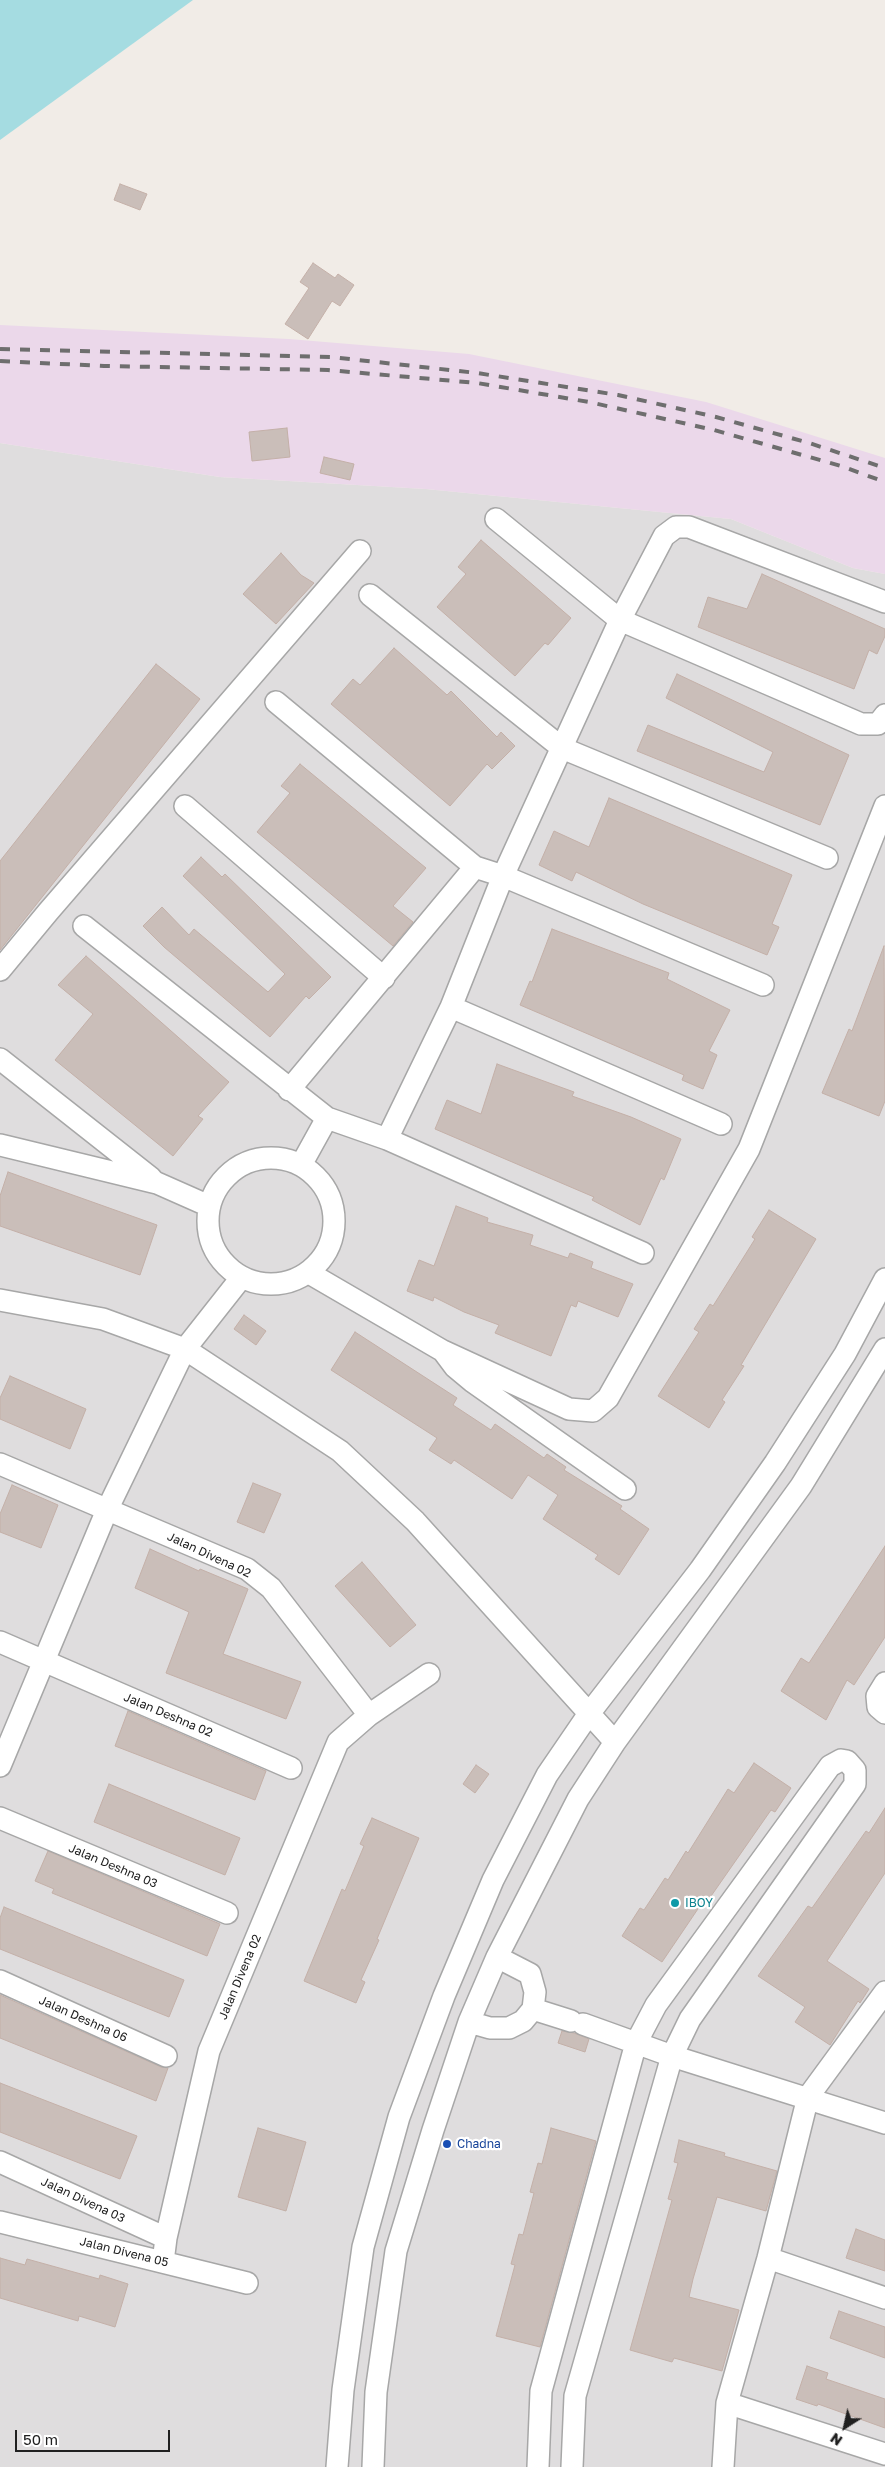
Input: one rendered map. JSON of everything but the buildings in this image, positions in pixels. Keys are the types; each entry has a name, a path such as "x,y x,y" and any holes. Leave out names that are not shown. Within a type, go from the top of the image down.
{"street":[{"path":"496,519 620,620 861,724 878,724 885,715"},
{"path":"387,1139 451,1008 503,876 620,620 664,536 676,527 690,527 885,602"},
{"path":"0,970 360,551"},
{"path":"370,595 562,748 827,858"},
{"path":"276,702 475,867 503,876 762,985"},
{"path":"185,806 384,978"},
{"path":"309,1273 443,1350 569,1409 593,1411 608,1398 748,1149 885,806"},
{"path":"289,1090 475,867"},
{"path":"84,926 289,1090 327,1118 387,1139 642,1253"},
{"path":"451,1008 721,1124"},
{"path":"0,1059 157,1183"},
{"path":"301,1165 327,1118"},
{"path":"0,1145 157,1183 208,1206"},
{"path":"279,1158 301,1165 321,1182 332,1204 334,1230 326,1254 309,1273 288,1283 264,1285 241,1278 224,1265 212,1247 207,1227 208,1206 218,1184 234,1168 256,1159 279,1158"},
{"path":"0,1766 107,1510 185,1349 241,1278"},
{"path":"336,2467 342,2390 363,2247 399,2117 444,1996 493,1880 547,1775 588,1715 700,1570 775,1463 845,1354 885,1279"},
{"path":"0,1300 103,1319 185,1349 340,1451 415,1521 588,1715 615,1742"},
{"path":"373,2467 376,2392 396,2251 469,2022 497,1957 556,1838 615,1742 801,1486 885,1349"},
{"path":"443,1350 455,1367 473,1382 625,1489"},
{"name":"Jalan Divena 02","path":"0,1464 247,1570 272,1588 369,1715"},
{"name":"Jalan Deshna 02","path":"0,1642 291,1768"},
{"name":"Jalan Divena 02","path":"163,2262 166,2238 209,2051 338,1742 369,1715 429,1674"},
{"path":"885,1683 877,1696 878,1707 885,1713"},
{"path":"538,2467 541,2391 636,2043 656,2005 830,1766 841,1760 847,1761 855,1770 856,1784 690,2019 672,2056 575,2396 572,2467"},
{"name":"Jalan Deshna 03","path":"0,1818 227,1913"},
{"path":"469,2022 490,2028 509,2028 523,2021 533,2008 536,1992 530,1974 497,1957"},
{"name":"Jalan Deshna 06","path":"0,1982 166,2056"},
{"path":"723,2467 727,2403 768,2258 808,2097 885,1992"},
{"path":"533,2008 672,2056 808,2097 885,2123"},
{"name":"Jalan Divena 03","path":"0,2162 166,2238"},
{"name":"Jalan Divena 05","path":"0,2222 247,2283"},
{"path":"768,2258 885,2298"},
{"path":"342,2390 376,2392"},
{"path":"541,2391 575,2396"},
{"path":"727,2403 885,2454"}],"shaded area":[{"path":"0,325 289,339 469,354 706,402 885,458 885,574 853,568 731,519 426,489 220,477 0,443"},
{"path":"0,443 220,477 426,489 731,519 853,568 885,574 885,2467 0,2467"}],"water":[{"path":"0,0 193,0 0,140"}],"railway":[{"path":"0,349 331,357 477,373 618,395 716,417 809,443 885,468"},
{"path":"0,361 104,366 328,370 477,383 589,402 714,430 841,466 885,482"}],"place":[{"name":"IBOY","path":"675,1903"},
{"name":"Chadna","path":"447,2144"}]}
